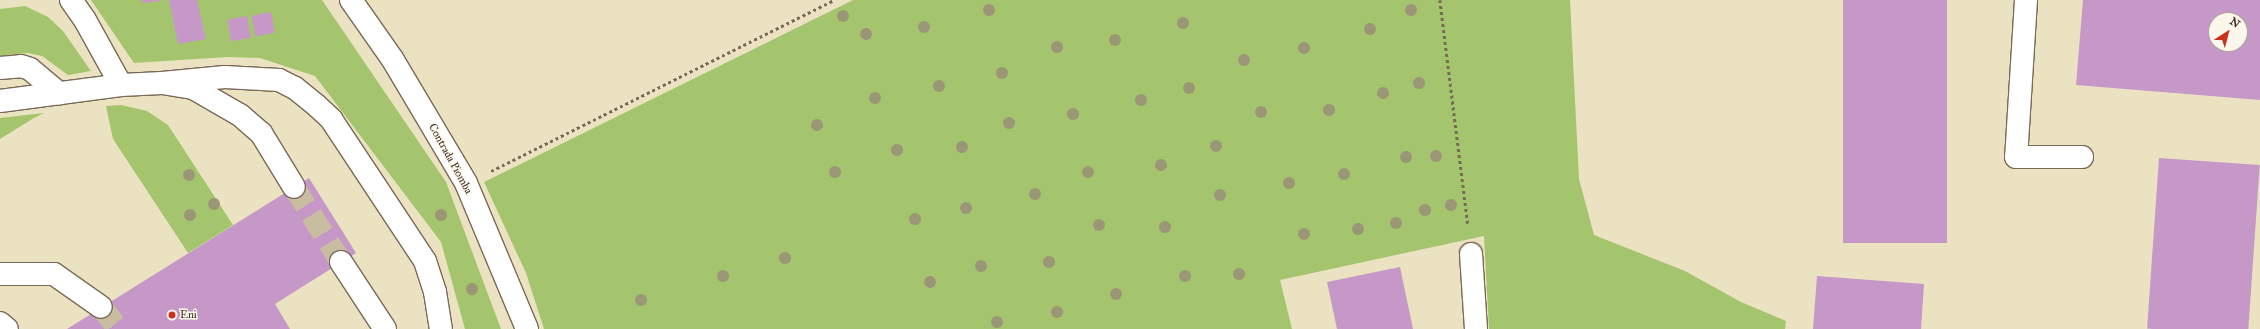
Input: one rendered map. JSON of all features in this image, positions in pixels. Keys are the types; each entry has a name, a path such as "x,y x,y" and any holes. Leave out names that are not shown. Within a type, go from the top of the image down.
{"street":[{"path":"71,0 85,20 121,85"},
{"name":"Contrada Piomba","path":"350,0 393,60 466,183 527,329"},
{"path":"2026,0 2016,157 2082,157"},
{"path":"0,68 21,66 30,69 58,93"},
{"path":"0,101 121,85 226,77 279,80 295,88 331,119 425,261 436,292 441,329"},
{"path":"162,83 192,88 240,115 261,132 294,187"},
{"path":"1471,254 1476,329"},
{"path":"341,262 380,327"},
{"path":"0,274 54,274 101,307"},
{"path":"0,323 7,329"}],"path":[{"path":"466,183 834,0"},
{"path":"1440,0 1471,254"}],"green space":[{"path":"91,0 322,0 446,182 501,329 465,329 441,242 315,76 260,58 228,57 134,63"},
{"path":"853,0 1570,0 1579,179 1594,235 1685,271 1741,302 1786,321 1785,329 1489,329 1484,236 1280,280 1292,329 544,329 526,273 484,182"},
{"path":"25,6 48,17 63,31 91,71 68,75 42,56 28,53 0,56 0,9"},
{"path":"121,105 147,111 168,125 233,225 188,253 113,139 106,106"},
{"path":"44,113 34,118 0,139 0,118"}],"building":[{"path":"142,0 160,0 160,1 143,3"},
{"path":"169,0 197,0 206,39 178,44"},
{"path":"1843,0 1947,0 1947,243 1843,243"},
{"path":"2083,0 2260,0 2260,100 2076,85"},
{"path":"271,12 275,33 255,36 251,16"},
{"path":"247,16 251,38 231,41 227,19"},
{"path":"2159,158 2260,165 2248,329 2147,329"},
{"path":"309,178 356,253 275,304 290,329 67,329"},
{"path":"1400,267 1413,329 1337,329 1327,282"},
{"path":"1817,276 1924,284 1921,329 1813,329"}],"tunnel":[{"path":"294,187 341,262"},
{"path":"101,307 119,329"}],"place":[{"name":"Eni","path":"172,315"}]}
